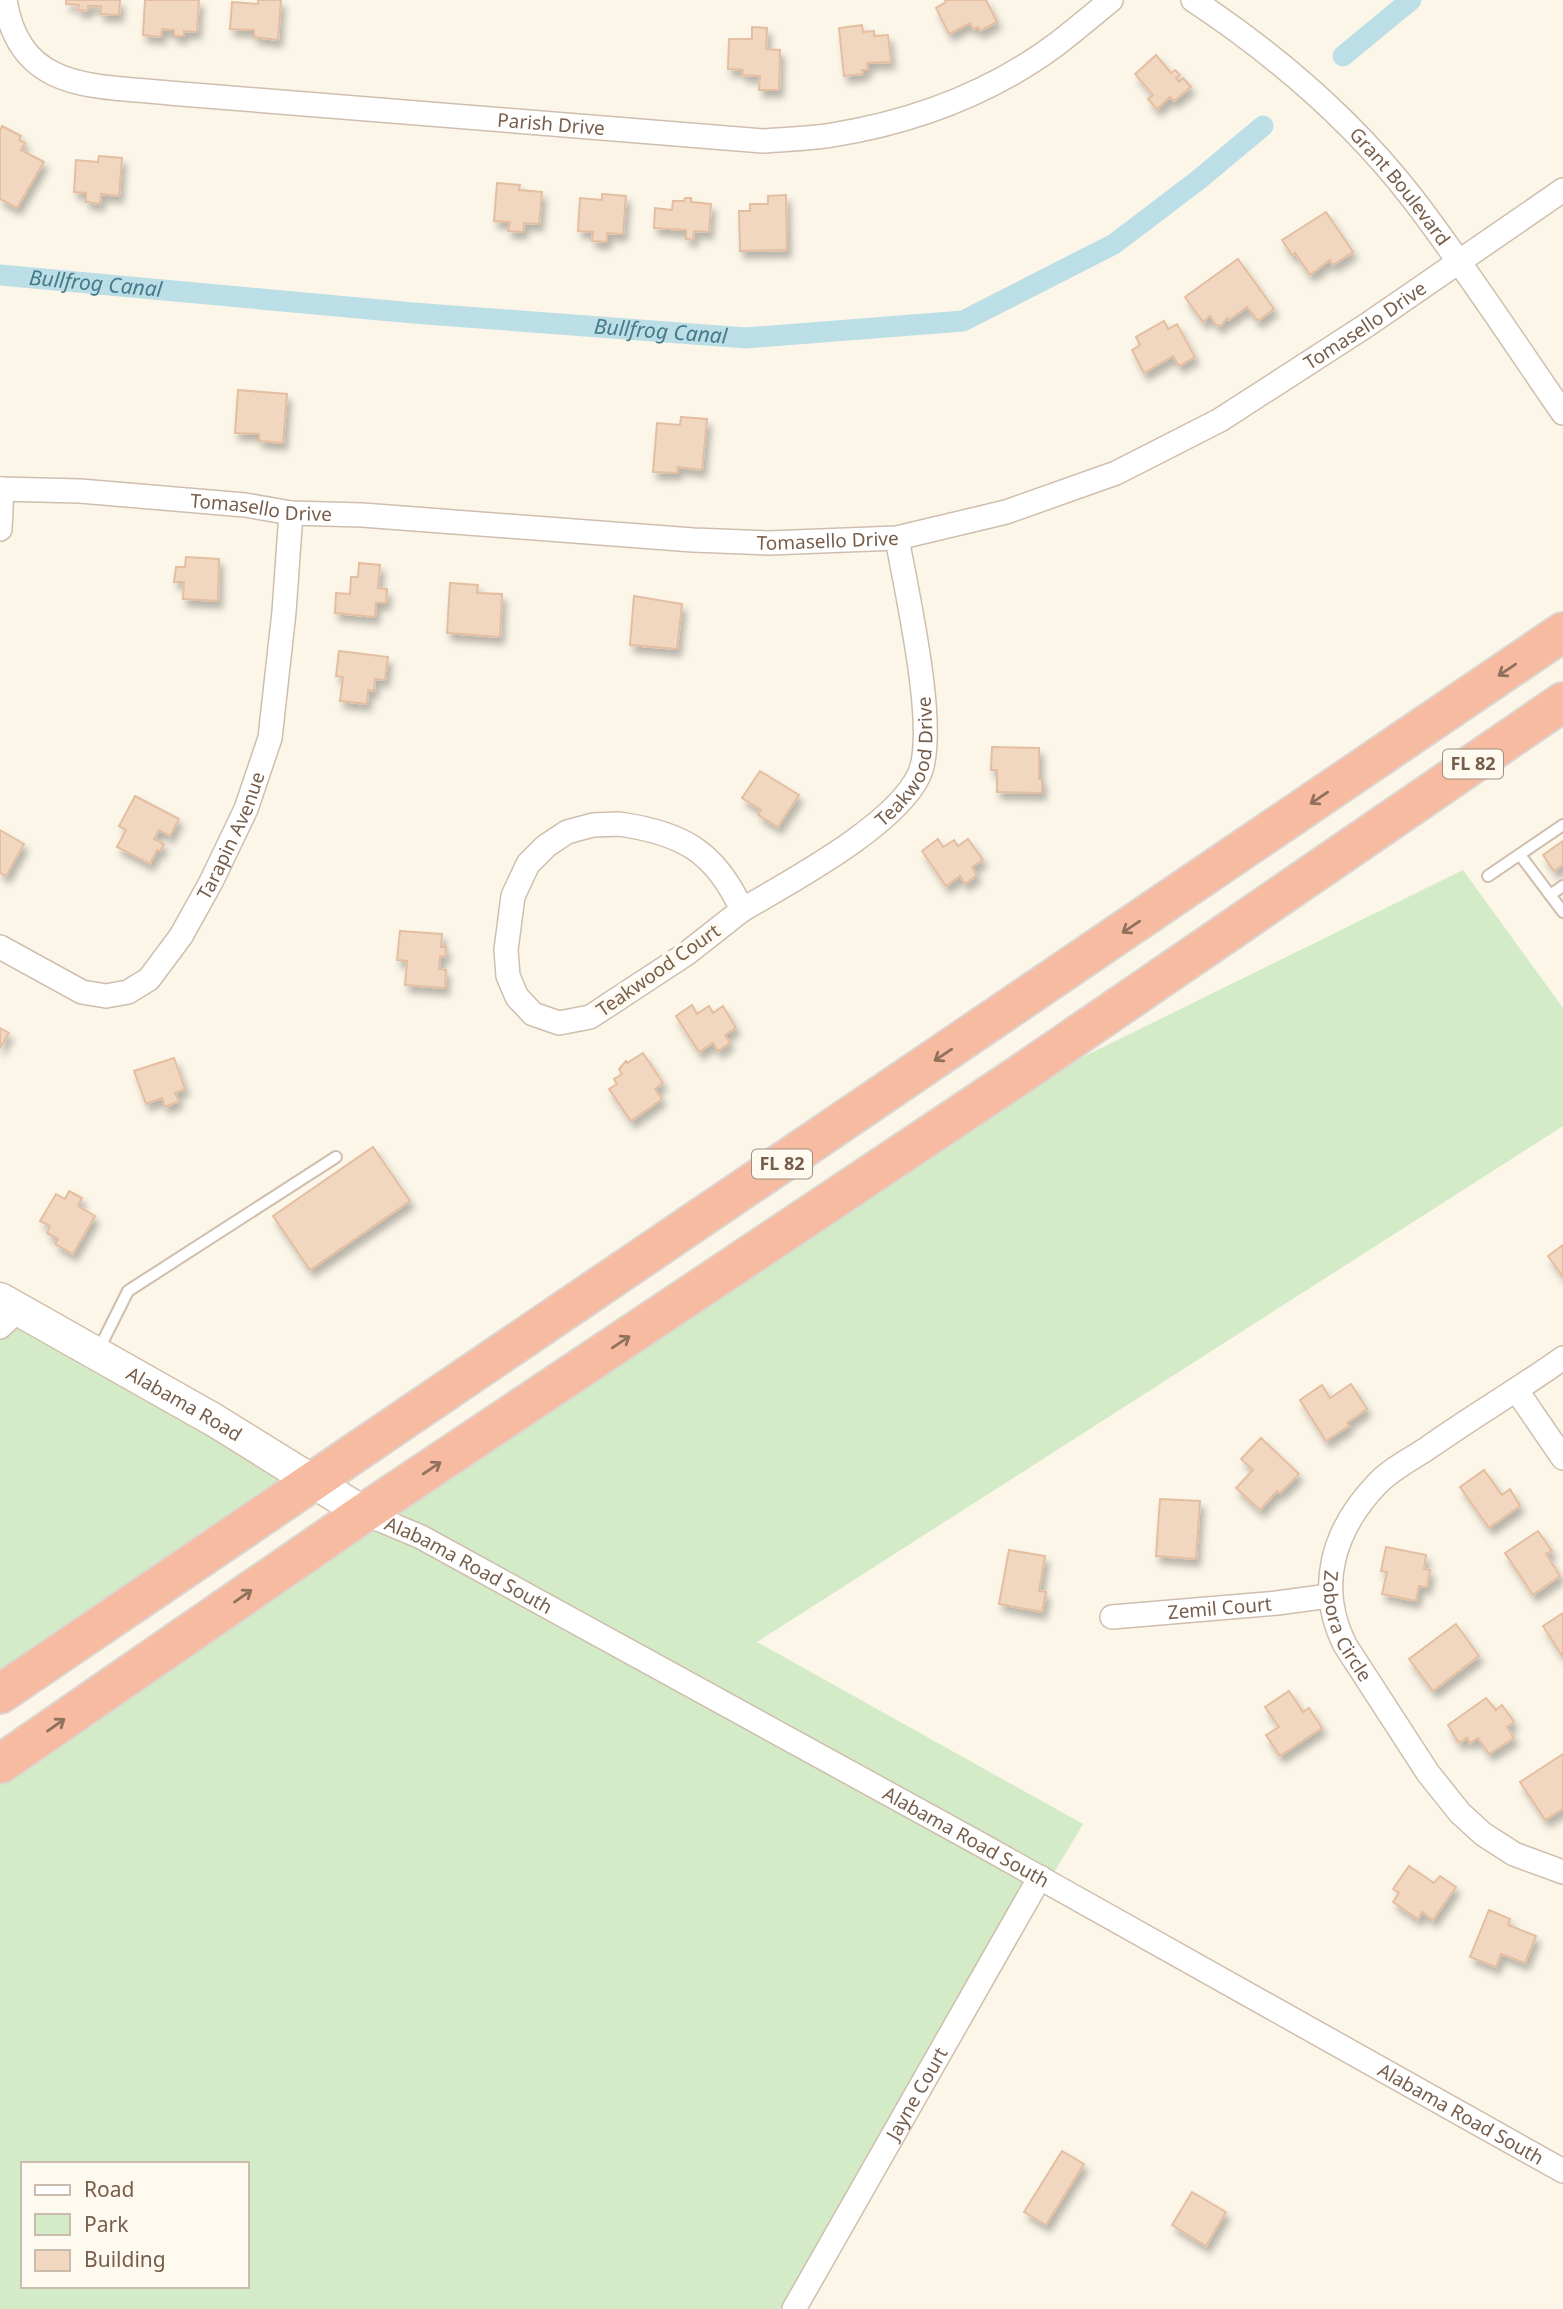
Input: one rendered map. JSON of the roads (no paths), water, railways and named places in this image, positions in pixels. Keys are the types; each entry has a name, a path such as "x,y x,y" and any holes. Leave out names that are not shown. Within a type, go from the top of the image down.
{"highway":[{"name":"FL 82","path":"0,1694 1563,632"},
{"name":"FL 82","path":"0,1764 364,1513 1018,1076 1563,702"}],"street":[{"name":"Parish Drive","path":"5,0 8,18 17,40 40,66 60,79 82,84 763,141 830,136 901,121 966,98 1006,77 1056,45 1111,0"},
{"name":"Grant Boulevard","path":"1193,0 1267,52 1323,101 1404,188 1459,261 1563,413"},
{"name":"Tomasello Drive","path":"1,489 80,491 217,502 291,513 362,515 693,540 769,543 897,538 1006,512 1116,473 1220,420 1367,325 1563,190"},
{"path":"0,529 1,489"},
{"name":"Tarapin Avenue","path":"0,947 82,992 106,996 128,992 149,979 181,936 211,882 246,809 270,738 284,612 291,513"},
{"name":"Teakwood Drive","path":"742,910 806,872 883,818 904,797 918,775 925,752 926,731 917,653 897,538"},
{"name":"Teakwood Court","path":"619,824 670,834 695,847 715,866 733,890 742,910 686,954 590,1017 559,1023 533,1013 517,997 508,976 506,950 513,896 528,864 546,846 567,832 593,825 619,824"},
{"name":"Alabama Road","path":"6,1312 97,1353 214,1420 364,1513"},
{"name":"Zobora Circle","path":"1563,1358 1379,1482 1360,1503 1346,1526 1335,1558 1329,1596 1335,1625 1345,1645 1428,1773 1460,1813 1483,1834 1514,1854 1563,1872"},
{"path":"1517,1391 1563,1458"},
{"name":"Alabama Road South","path":"364,1513 421,1537 1040,1877 1563,2171"},
{"name":"Zemil Court","path":"1112,1617 1329,1596"},
{"name":"Jayne Court","path":"794,2309 1040,1877"}],"lane":[{"path":"1488,876 1563,825"},
{"path":"1549,835 1556,846"},
{"path":"1520,855 1563,912"},
{"path":"1550,895 1563,886"},
{"path":"97,1353 128,1291 335,1157"}],"waterway":[{"name":"Bullfrog Canal","path":"1343,56 1411,0"},
{"name":"Bullfrog Canal","path":"0,275 413,313 746,338 963,321 1114,244 1197,181 1263,126"}]}
